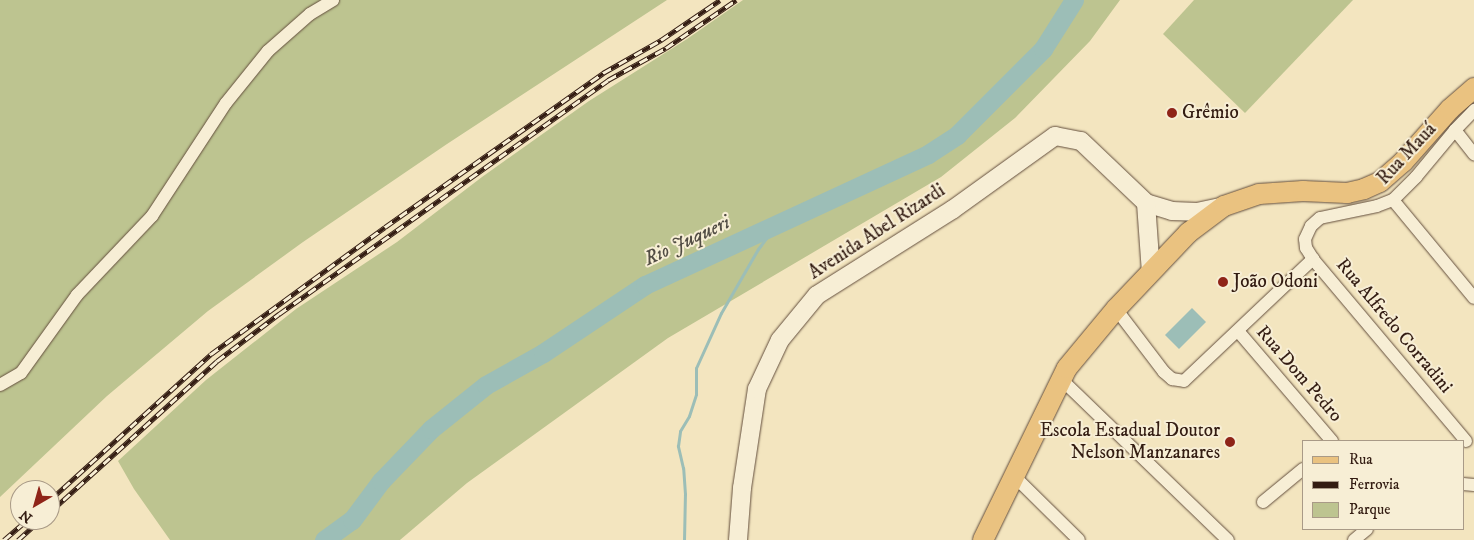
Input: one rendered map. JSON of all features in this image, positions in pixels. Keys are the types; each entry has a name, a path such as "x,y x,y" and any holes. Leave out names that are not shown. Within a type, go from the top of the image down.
{"main road":[{"path":"983,540 1067,368 1116,309 1188,233 1224,206 1259,194 1303,191 1347,193 1364,189 1380,182 1403,162 1450,109 1474,88"}],"street":[{"path":"0,385 21,373 77,295 152,216 226,103 268,50 310,14 334,0"},
{"name":"Rua Mauá","path":"1308,231 1320,218 1377,206 1393,200 1416,177 1474,110"},
{"path":"1455,130 1474,154"},
{"name":"Avenida Abel Rizardi","path":"738,540 742,488 757,389 780,340 817,295 952,210 1055,136 1081,141 1146,204"},
{"path":"1393,200 1474,298"},
{"path":"1151,272 1146,204 1172,211 1197,212 1224,206"},
{"name":"Rua Alfredo Corradini","path":"1308,231 1306,248 1313,259 1468,439"},
{"path":"1116,309 1164,372 1178,382 1190,378 1313,259"},
{"name":"Rua Dom Pedro","path":"1238,331 1331,440"},
{"path":"1061,379 1220,537"},
{"path":"1263,502 1302,470"},
{"path":"1014,476 1079,540"},
{"path":"1354,540 1367,530"}],"green space":[{"path":"0,0 667,0 447,144 303,242 208,311 107,396 18,480 10,480 10,488 0,497"},
{"path":"743,0 1120,0 1090,41 1015,118 941,177 668,338 467,483 400,540 170,540 134,489 118,461 206,380 296,309 397,242 482,177 589,101 687,39"},
{"path":"1194,0 1353,0 1245,113 1163,34"}],"water":[{"path":"1192,308 1206,322 1179,349 1165,335"}],"waterway":[{"name":"Rio Juqueri","path":"324,540 352,520 381,481 431,429 486,385 543,353 645,285 928,154 957,135 1043,49 1074,0"},
{"path":"684,540 685,494 683,468 678,446 680,431 689,416 696,394 696,368 721,313 758,249 776,225"}],"railway":[{"path":"60,491 211,354 385,227 603,73 661,40 720,0"},
{"path":"60,503 217,361 279,314 608,80 666,48 736,0"},
{"path":"4,540 16,530"},
{"path":"18,540 29,530"}],"place":[{"name":"Grêmio","path":"1172,113"},
{"name":"João Odoni","path":"1223,282"},
{"name":"Escola Estadual Doutor Nelson Manzanares","path":"1230,442"}]}
